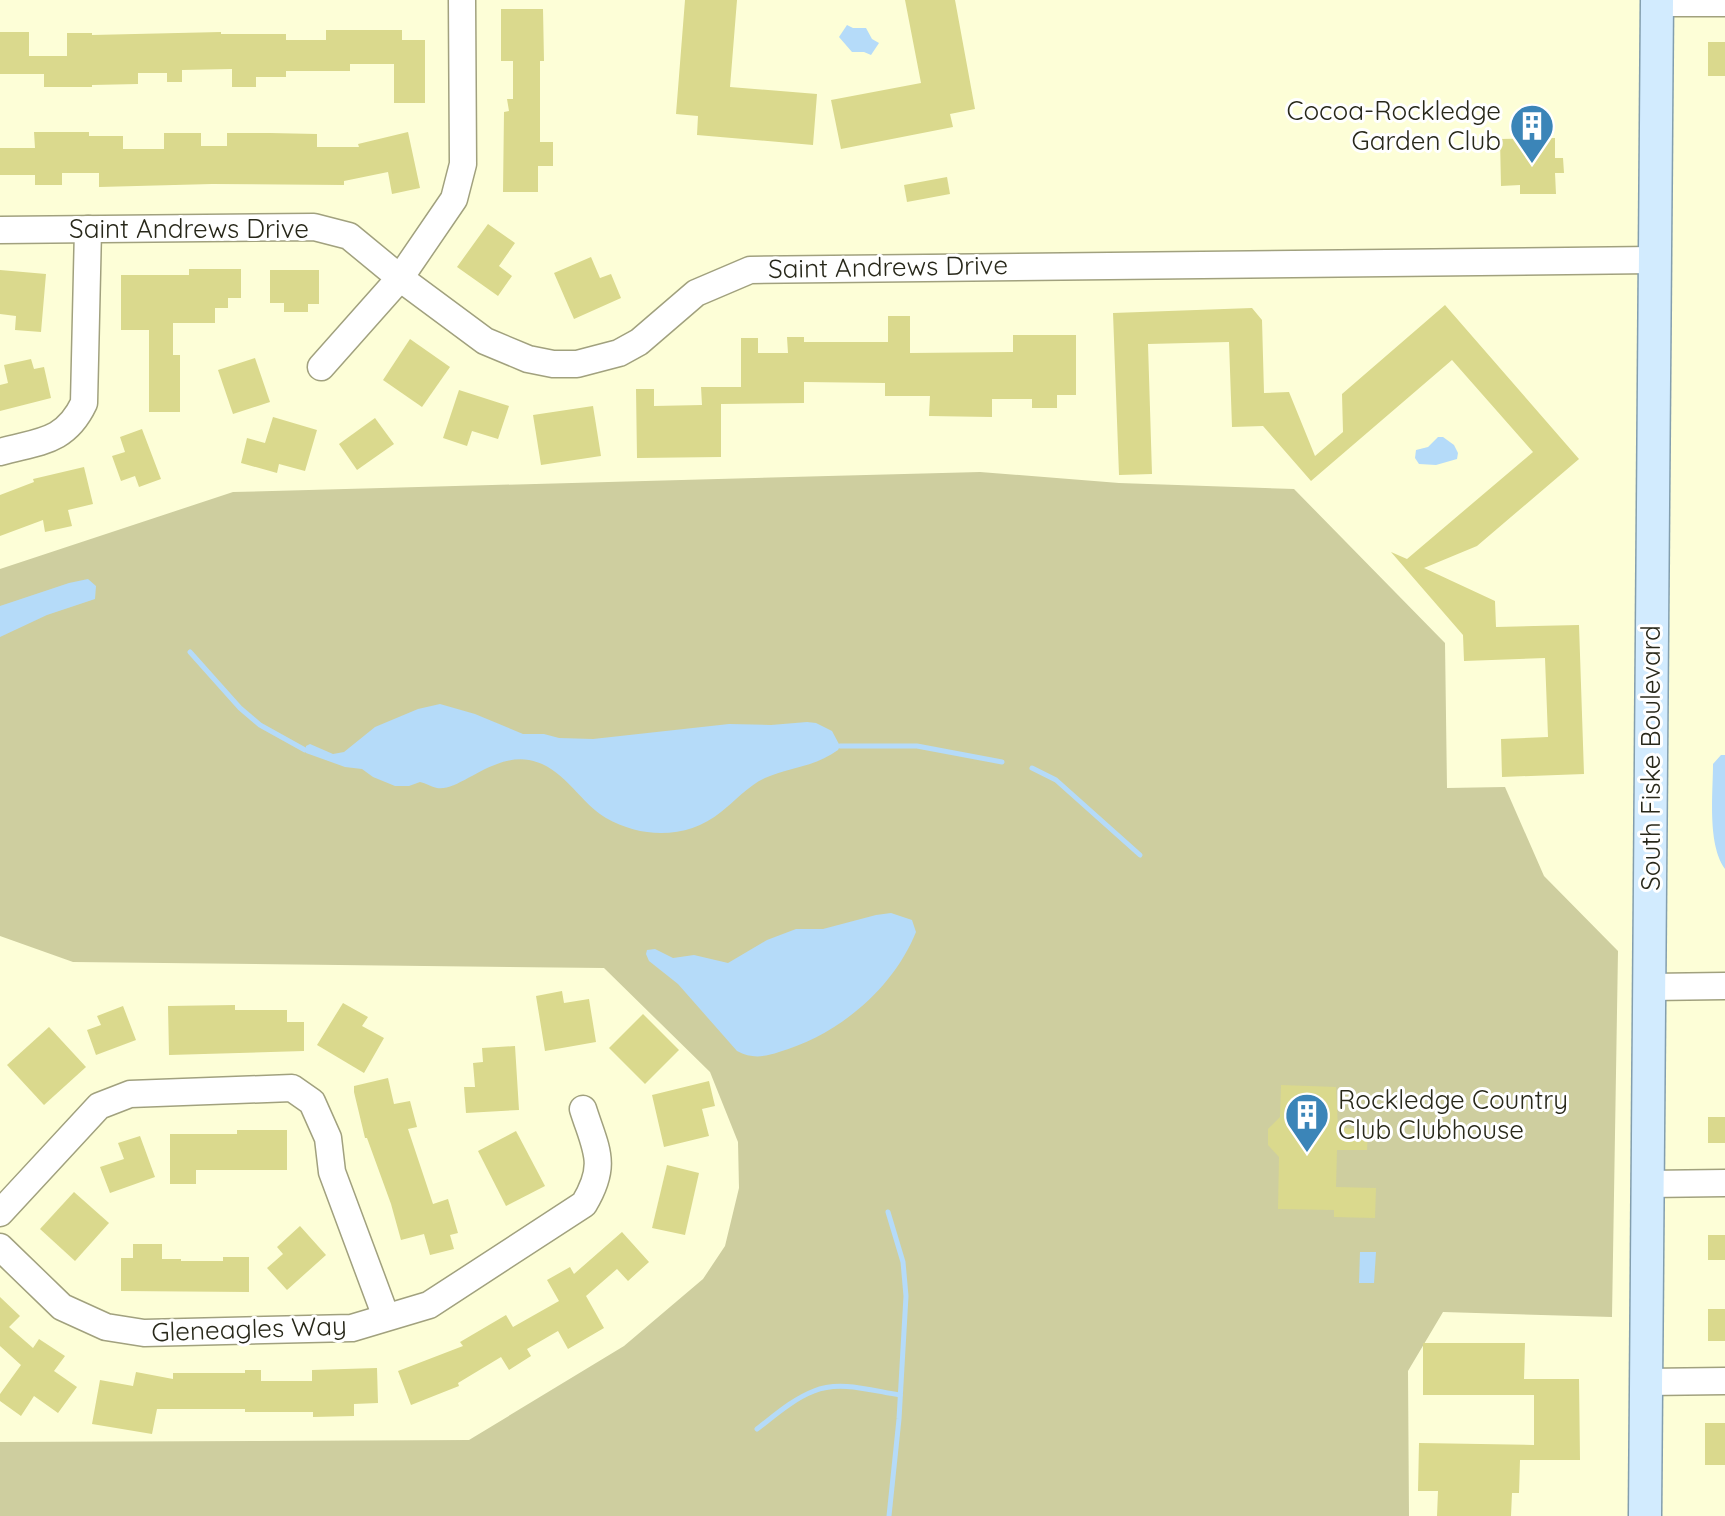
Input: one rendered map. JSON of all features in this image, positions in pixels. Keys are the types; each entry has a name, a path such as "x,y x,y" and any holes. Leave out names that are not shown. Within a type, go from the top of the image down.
{"main road":[{"name":"South Fiske Boulevard","path":"1645,1516 1657,2"}],"street":[{"path":"321,367 400,278 454,199 463,164 462,0"},
{"path":"1657,2 1725,3"},
{"name":"Saint Andrews Drive","path":"0,230 314,227 349,236 400,278 496,347 528,359 577,364 619,353 639,342 696,293 750,270 1653,260"},
{"path":"0,452 62,434 75,421 84,403 88,229"},
{"path":"1651,987 1725,986"},
{"path":"0,1213 99,1106 130,1094 292,1088 312,1102 328,1138 332,1172 386,1317"},
{"name":"Gleneagles Way","path":"0,1247 62,1307 106,1327 144,1333 352,1328 429,1305 584,1204 595,1185 600,1161 583,1109"},
{"path":"1649,1184 1725,1183"},
{"path":"1647,1382 1725,1381"}],"green space":[{"path":"980,472 1119,483 1294,489 1445,643 1447,788 1505,787 1544,876 1618,951 1612,1317 1443,1312 1408,1371 1409,1516 0,1516 0,1442 469,1440 624,1346 703,1279 725,1246 739,1188 738,1142 710,1072 604,968 73,962 0,936 0,569 233,492"}],"water":[{"path":"847,25 866,28 872,39 879,43 871,55 852,52 839,37"},
{"path":"1438,437 1454,445 1457,459 1436,465 1419,464 1415,458 1416,450 1428,447"},
{"path":"88,579 96,586 95,599 47,615 0,637 0,606"},
{"path":"440,704 475,714 523,734 559,738 593,739 729,724 807,722 832,731 840,746 820,760 759,781 708,821 665,833 635,830 606,818 552,769 529,760 502,762 446,788 437,788 420,782 395,786 362,769 345,767 306,753 306,746 310,744 333,754 344,752 375,727 418,709"},
{"path":"1725,755 1725,869 1719,859 1712,818 1713,764"},
{"path":"891,913 912,920 916,932 906,953 878,991 842,1022 822,1034 763,1056 737,1051 678,984 649,961 646,954 647,950 655,949 673,958 694,955 728,963 767,940 796,929 823,929"},
{"path":"1360,1252 1376,1252 1374,1283 1359,1283"}],"building":[{"path":"685,0 737,0 730,87 817,94 813,145 697,135 698,116 676,114"},
{"path":"905,0 955,0 975,109 950,114 953,127 841,149 831,100 921,83"},
{"path":"501,9 543,9 540,142 553,142 553,166 538,166 538,192 503,192 504,112 509,111 507,99 513,99 513,61 501,61"},
{"path":"326,30 402,30 402,40 425,40 425,103 394,103 394,64 350,64 350,71 286,71 286,77 256,77 256,87 232,87 232,69 182,70 182,82 167,82 167,73 138,73 138,84 92,87 44,87 44,74 0,74 0,32 29,32 29,56 67,56 67,33 221,32 286,34 286,40 326,40"},
{"path":"1708,42 1725,42 1725,76 1708,76"},
{"path":"34,132 89,132 89,136 123,136 123,149 164,149 164,133 201,133 201,146 227,146 227,133 270,133 317,134 317,147 359,147 358,144 408,132 420,188 392,194 388,172 344,181 344,185 99,187 99,173 62,173 62,185 35,185 35,175 0,175 0,148 35,148"},
{"name":"Cocoa-Rockledge Garden Club","path":"1555,138 1555,158 1563,158 1564,173 1555,173 1556,194 1520,194 1520,185 1501,186 1500,139"},
{"path":"947,177 950,194 907,202 904,185"},
{"path":"488,224 515,243 499,266 512,276 498,296 457,267"},
{"path":"591,257 600,278 611,274 621,298 574,319 554,273"},
{"path":"189,269 241,269 241,298 228,298 228,308 215,308 215,323 173,323 173,355 180,355 180,412 149,412 149,330 121,330 121,275 189,275"},
{"path":"0,270 46,274 41,332 15,330 16,316 0,314"},
{"path":"270,270 319,270 319,304 308,304 308,312 284,312 284,303 270,303"},
{"path":"1445,305 1579,459 1477,546 1424,568 1495,601 1496,627 1579,625 1584,774 1502,777 1501,739 1548,737 1545,658 1464,661 1463,635 1391,552 1407,559 1533,452 1452,360 1311,481 1263,426 1232,427 1229,342 1148,344 1152,474 1119,475 1113,313 1252,308 1262,320 1264,393 1289,392 1315,456 1343,432 1342,394"},
{"path":"888,316 910,316 910,353 1013,352 1013,335 1076,335 1076,395 1057,395 1057,408 1032,408 1032,399 992,399 992,417 929,416 930,396 885,396 885,383 804,382 804,403 721,404 721,457 637,458 636,389 654,389 654,406 702,405 701,387 741,387 741,338 758,338 758,353 788,353 787,337 804,337 804,342 888,342"},
{"path":"410,339 450,367 422,407 383,380"},
{"path":"255,358 270,402 233,414 218,370"},
{"path":"31,359 34,369 44,367 51,398 0,411 0,385 8,383 4,365"},
{"path":"459,390 509,406 498,439 472,431 467,446 443,438"},
{"path":"593,406 601,456 541,465 533,415"},
{"path":"273,417 317,430 305,471 279,464 277,473 241,463 247,438 265,443"},
{"path":"375,418 394,444 357,470 339,444"},
{"path":"142,429 161,479 139,487 135,476 121,481 112,456 125,452 120,437"},
{"path":"84,467 93,504 68,510 72,526 45,532 43,520 0,536 0,495 34,482 33,479"},
{"path":"562,991 564,1003 589,999 596,1042 545,1051 536,996"},
{"path":"343,1003 368,1017 362,1026 384,1038 364,1073 317,1045"},
{"path":"235,1005 235,1010 287,1010 287,1022 304,1022 304,1051 169,1055 168,1006"},
{"path":"123,1006 136,1040 96,1055 87,1030 101,1025 97,1016"},
{"path":"643,1014 679,1050 645,1084 609,1048"},
{"path":"49,1027 86,1067 44,1105 7,1065"},
{"path":"515,1046 519,1110 466,1113 464,1087 475,1087 473,1063 483,1062 482,1048"},
{"path":"388,1078 394,1104 410,1101 417,1127 408,1129 433,1204 448,1199 458,1233 450,1235 454,1249 430,1255 424,1234 401,1240 391,1204 365,1138 354,1092 354,1086"},
{"path":"709,1081 715,1106 702,1109 709,1136 664,1147 652,1095"},
{"name":"Rockledge Country Club Clubhouse","path":"1281,1085 1336,1087 1338,1128 1368,1129 1367,1150 1337,1150 1336,1187 1376,1188 1375,1218 1334,1217 1334,1210 1278,1209 1279,1157 1268,1145 1268,1129 1280,1117"},
{"path":"1708,1117 1725,1117 1725,1143 1708,1143"},
{"path":"237,1130 287,1130 287,1170 196,1170 196,1184 170,1184 170,1134 237,1134"},
{"path":"516,1131 545,1186 506,1206 478,1151"},
{"path":"140,1136 155,1177 110,1193 100,1167 124,1159 118,1143"},
{"path":"667,1165 699,1173 685,1235 652,1228"},
{"path":"74,1192 109,1223 75,1261 40,1229"},
{"path":"300,1226 326,1255 287,1290 267,1268 283,1254 277,1247"},
{"path":"622,1232 649,1262 628,1281 617,1269 586,1296 604,1328 568,1349 558,1331 527,1349 531,1356 509,1370 501,1357 458,1383 459,1386 411,1405 398,1371 463,1346 460,1342 506,1315 513,1327 559,1301 547,1280 570,1267 574,1274"},
{"path":"1708,1235 1725,1235 1725,1260 1708,1260"},
{"path":"133,1244 162,1244 162,1259 223,1261 223,1257 249,1257 249,1292 121,1291 121,1258 133,1258"},
{"path":"0,1297 20,1316 9,1327 33,1348 39,1339 65,1356 54,1371 77,1387 58,1413 34,1396 21,1416 0,1401 0,1394 21,1365 0,1346"},
{"path":"1708,1309 1725,1309 1725,1341 1708,1341"},
{"path":"1423,1343 1525,1343 1524,1379 1579,1379 1580,1460 1520,1460 1519,1493 1512,1493 1511,1516 1437,1516 1438,1491 1418,1491 1419,1443 1534,1445 1534,1395 1423,1395"},
{"path":"377,1368 378,1403 354,1404 354,1416 313,1417 313,1412 245,1412 245,1409 157,1409 152,1434 92,1424 100,1380 133,1386 136,1372 173,1379 173,1373 245,1373 245,1370 261,1370 261,1381 312,1381 312,1370"},
{"path":"1705,1423 1725,1423 1725,1465 1705,1465"}],"waterway":[{"path":"190,652 240,708 260,725 305,750"},
{"path":"840,746 917,746 1002,762"},
{"path":"1032,768 1056,780 1140,855"},
{"path":"888,1212 903,1262 906,1296 899,1419 889,1516"},
{"path":"757,1429 799,1398 824,1388 857,1387 900,1395"}],"place":[{"name":"Cocoa-Rockledge Garden Club","path":"1532,165"},
{"name":"Rockledge Country Club Clubhouse","path":"1307,1154"}]}
